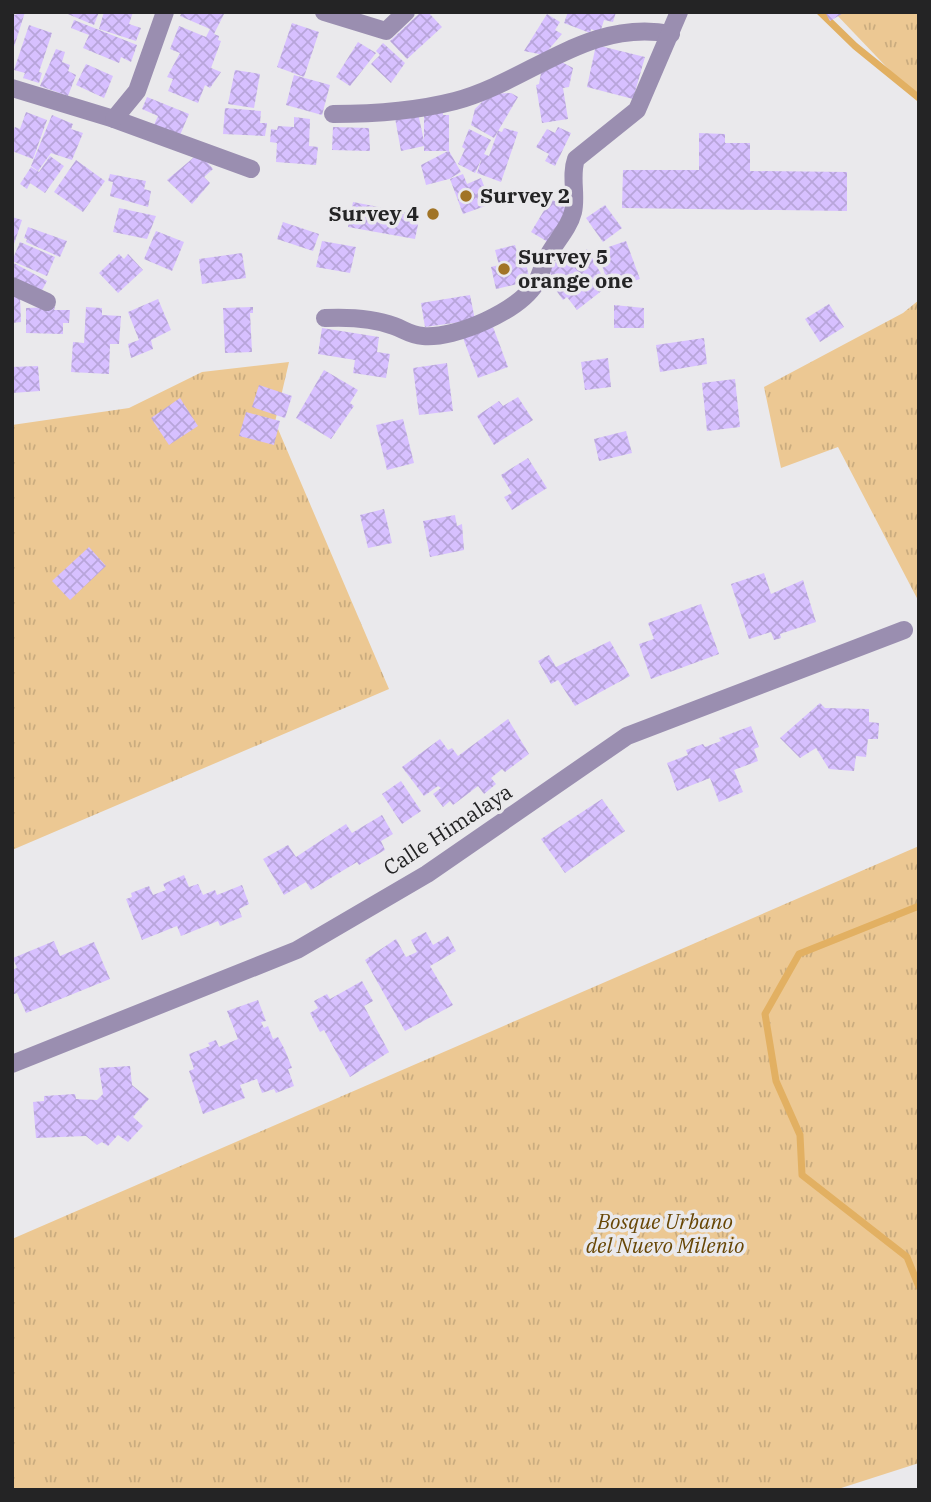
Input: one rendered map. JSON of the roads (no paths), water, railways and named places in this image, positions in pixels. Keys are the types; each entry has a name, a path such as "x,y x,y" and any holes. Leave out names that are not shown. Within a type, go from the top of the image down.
{"street":[{"path":"114,119 137,91 165,12"},
{"path":"332,15 386,31 405,12"},
{"path":"325,318 348,317 382,323 395,326 406,334 427,337 453,333 519,303 536,284 548,255 568,226 573,210 576,159 637,110 679,12"},
{"path":"333,114 398,110 456,101 581,43 646,30 671,34"},
{"path":"12,88 114,119 251,169"},
{"path":"12,286 47,302"},
{"name":"Calle Himalaya","path":"12,1064 297,950 427,874 627,736 905,630"}],"waterway":[{"path":"820,12 855,46 919,98"},
{"path":"919,906 799,954 765,1014 776,1081 800,1135 802,1175 907,1257 919,1287"}],"place":[{"name":"Survey 2","path":"466,196"},
{"name":"Survey 4","path":"433,214"},
{"name":"Survey 5 orange one","path":"504,269"}],"park label":[{"name":"Bosque Urbano del Nuevo Milenio","path":"665,1234"}]}
